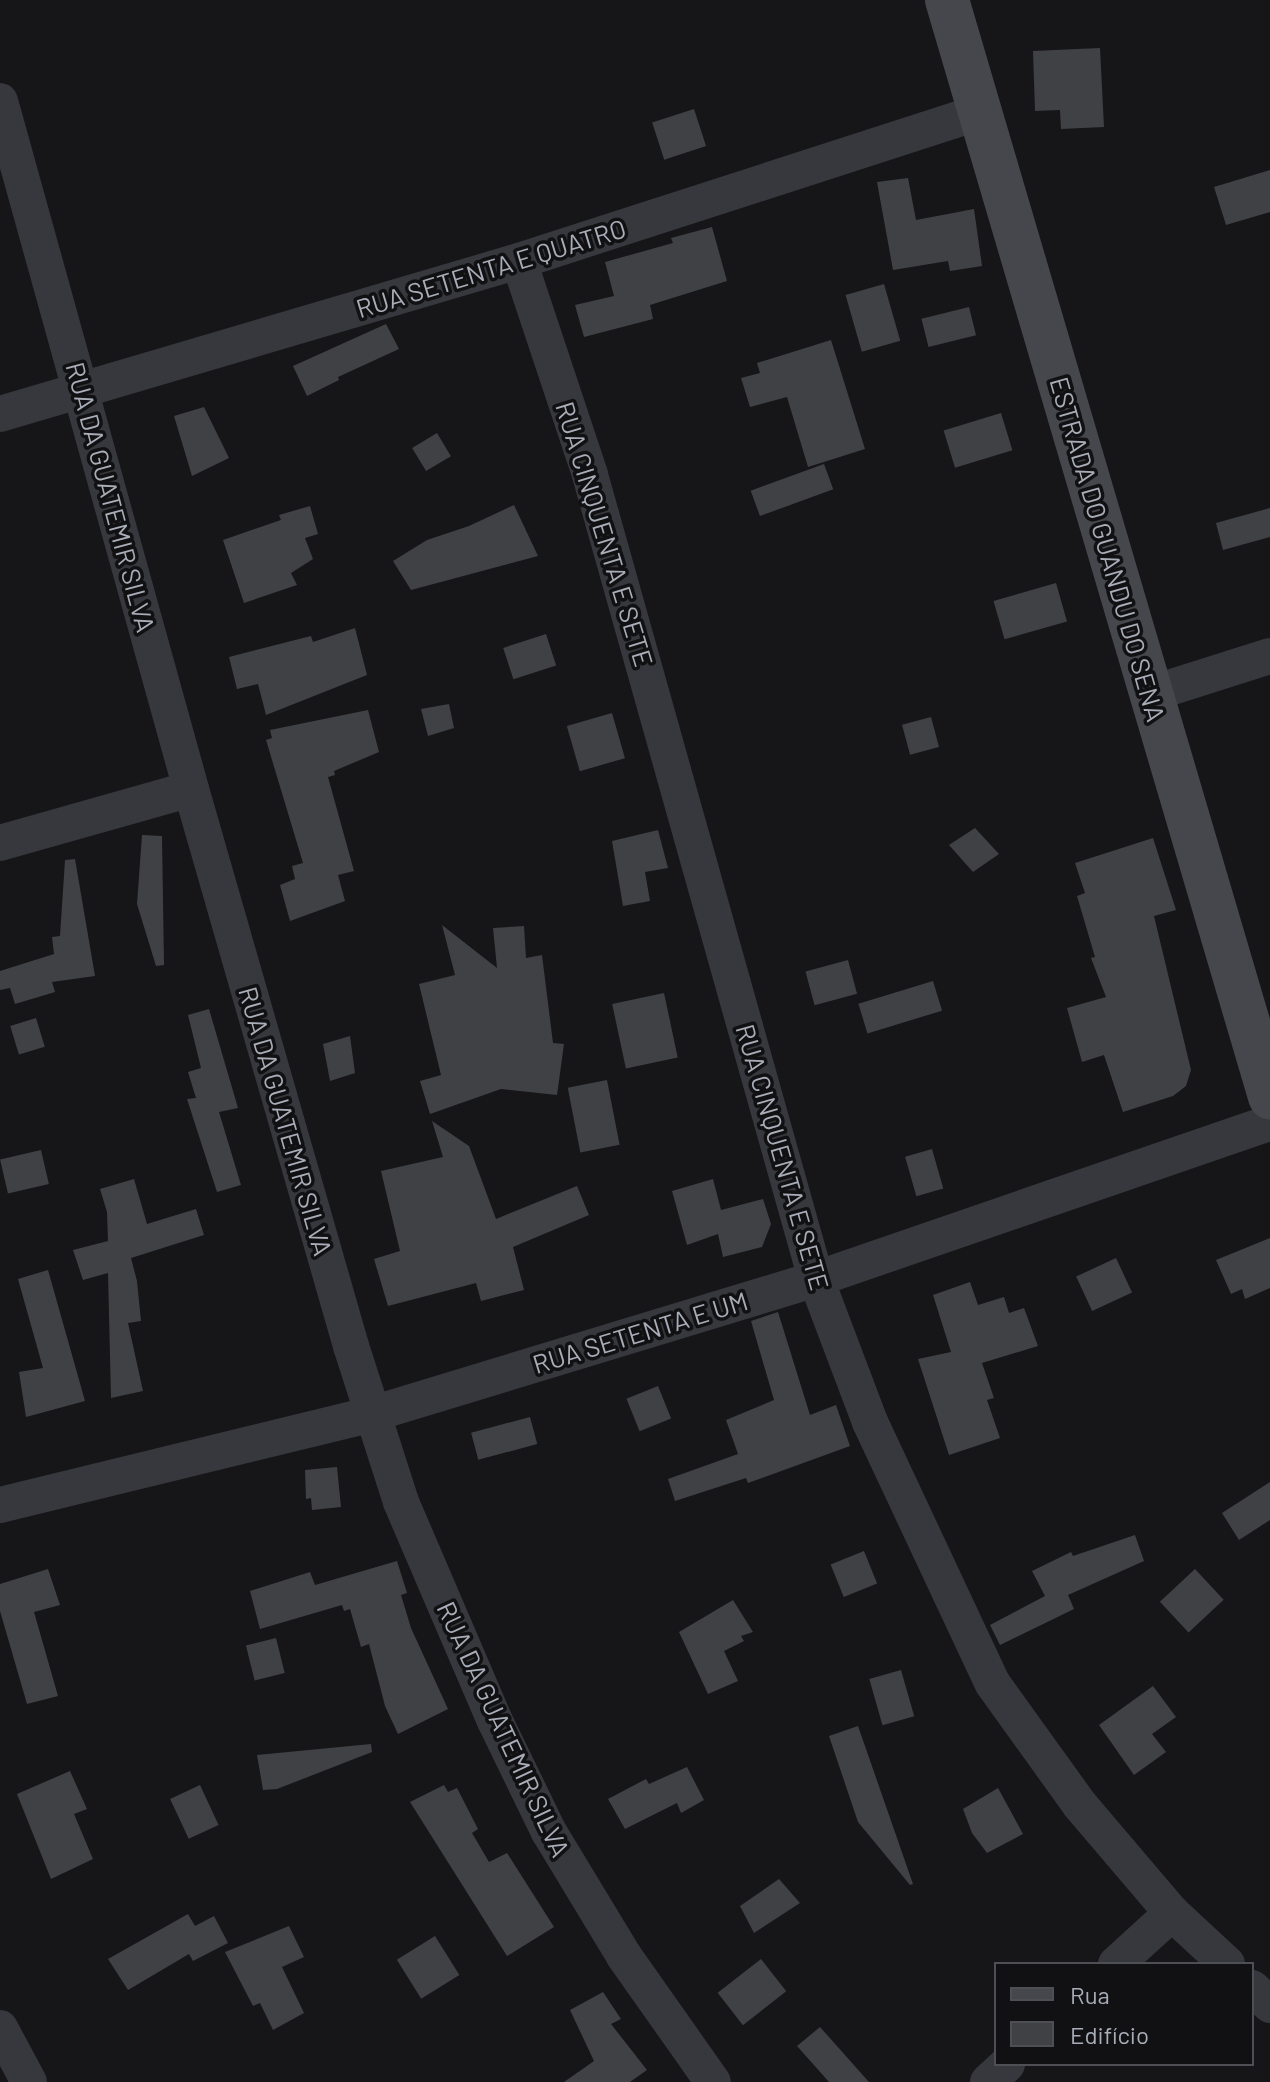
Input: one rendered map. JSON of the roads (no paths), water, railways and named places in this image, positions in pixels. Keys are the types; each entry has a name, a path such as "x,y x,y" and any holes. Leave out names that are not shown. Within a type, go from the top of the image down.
{"main road":[{"name":"ESTRADA DO GUANDU DO SENA","path":"947,0 1270,1097"}],"street":[{"name":"RUA DA GUATEMIR SILVA","path":"0,101 83,391 191,789 372,1414 401,1502 495,1721 549,1832 624,1956 713,2082"},
{"name":"RUA SETENTA E QUATRO","path":"0,414 519,261 979,112"},
{"name":"RUA CINQUENTA E SETE","path":"519,261 590,475 816,1279 870,1422 993,1684 1080,1805 1172,1913 1225,1962"},
{"path":"1150,694 1270,656"},
{"path":"0,843 191,789"},
{"name":"RUA SETENTA E UM","path":"0,1505 372,1414 816,1279 1270,1123"},
{"path":"1118,1962 1172,1913"},
{"path":"1254,1990 1270,2005"},
{"path":"0,2028 29,2082"},
{"path":"988,2082 1005,2066"}]}
